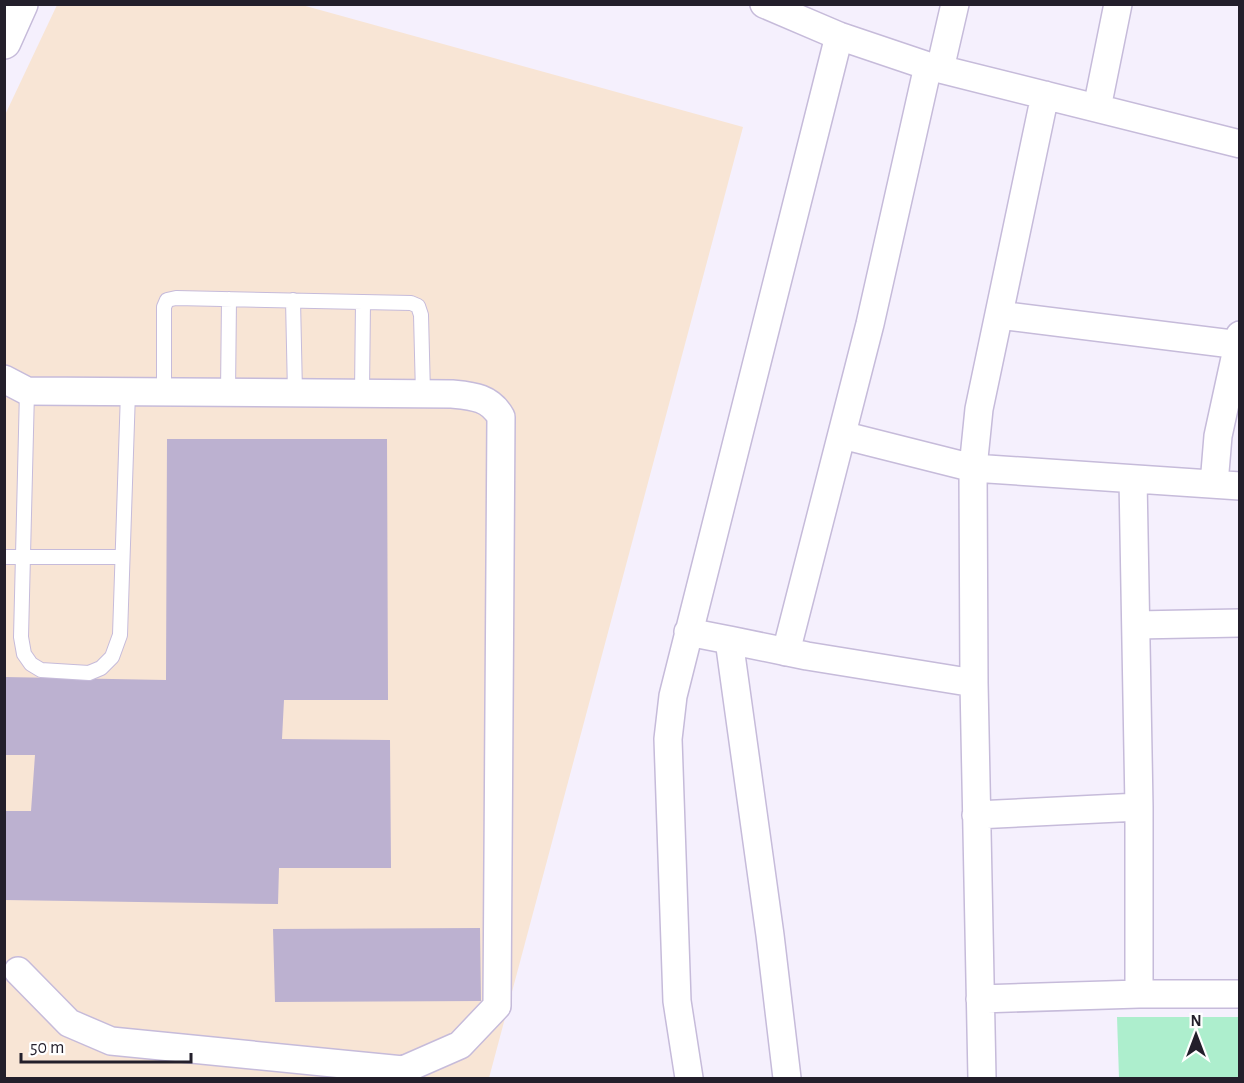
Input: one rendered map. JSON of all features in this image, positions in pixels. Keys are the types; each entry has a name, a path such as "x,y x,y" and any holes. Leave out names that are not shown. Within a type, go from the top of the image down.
{"street":[{"path":"4,42 21,4"},
{"path":"764,4 791,10 839,36 934,67 1239,144"},
{"path":"786,652 934,67 955,4"},
{"path":"1097,108 1118,4"},
{"path":"688,1078 677,1001 668,739 673,696 839,36"},
{"path":"982,1078 974,683 973,468 979,409 1045,95"},
{"path":"842,435 973,468 1227,485 1218,436 1239,342 999,315"},
{"path":"16,385 128,392 452,394 478,397 493,406 501,417 497,1006 460,1045 403,1070 111,1041 69,1023 18,971"},
{"path":"1133,479 1139,807 1139,994"},
{"path":"1136,625 1239,622"},
{"path":"688,632 786,652 974,683"},
{"path":"729,640 770,935 787,1078"},
{"path":"976,815 1139,807"},
{"path":"980,999 1139,994 1239,994"}],"lane":[{"path":"164,392 164,307 167,300 176,298 411,303 418,306 422,315 423,394"},
{"path":"228,393 229,299"},
{"path":"293,300 295,393"},
{"path":"362,393 363,302"},
{"path":"16,385 24,557 21,637 24,654 31,664 41,670 89,673 101,669 112,657 120,635 128,392"},
{"path":"4,557 122,557"}],"shaded area":[{"path":"57,5 302,5 743,127 489,1078 5,1078 4,117"}],"green space":[{"path":"1117,1017 1239,1017 1239,1078 1119,1078"}],"building":[{"path":"167,439 387,439 388,700 284,700 282,739 390,740 391,868 279,868 278,904 4,900 4,811 31,811 35,755 4,755 4,677 166,680"},
{"path":"480,928 481,1001 275,1002 273,929"}]}
